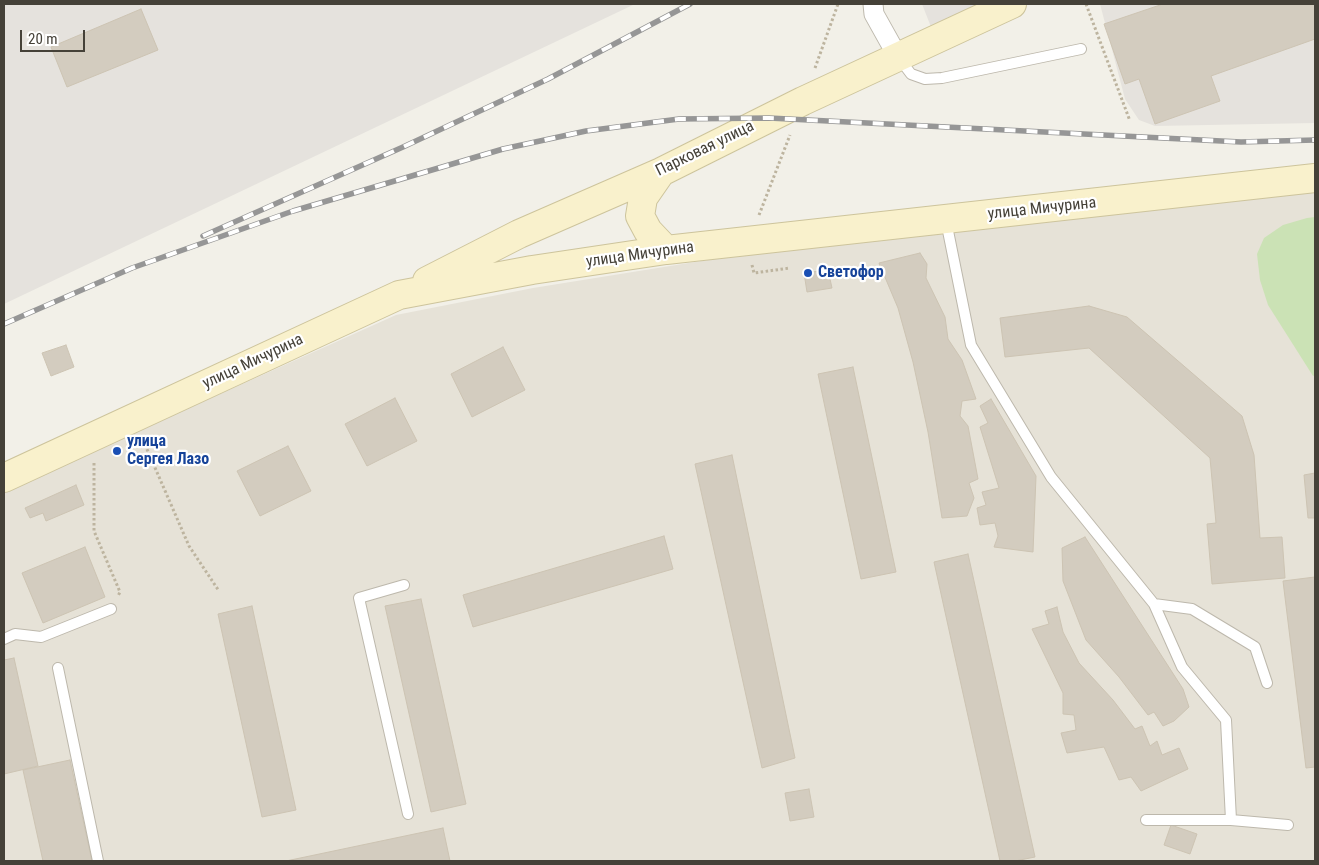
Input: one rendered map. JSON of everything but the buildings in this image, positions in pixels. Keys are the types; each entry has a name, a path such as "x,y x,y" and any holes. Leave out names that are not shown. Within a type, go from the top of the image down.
{"main road":[{"name":"Парковая улица","path":"399,295 519,234 661,172 802,101 1012,4"},
{"path":"661,172 643,198 640,216 648,231 666,250"},
{"name":"улица Мичурина","path":"4,478 399,295 532,270 666,250 1315,178"}],"street":[{"path":"873,4 874,14 898,57"}],"lane":[{"path":"898,57 911,74 926,79 942,78 1081,49"},
{"path":"946,220 971,345 1051,478 1154,604 1182,667 1226,720 1231,820"},
{"path":"404,585 359,598 408,814"},
{"path":"1154,604 1192,609 1255,647 1268,682"},
{"path":"4,639 15,634 41,636 111,609"},
{"path":"58,668 98,861"},
{"path":"1146,820 1231,820 1288,825"}],"path":[{"path":"790,268 754,272 749,241 838,4"},
{"path":"1086,4 1130,121"},
{"path":"133,417 189,546 219,591"},
{"path":"94,435 94,531 120,592 111,609"}],"shaded area":[{"path":"4,4 635,4 4,304"},
{"path":"922,4 981,4 931,27"},
{"path":"1100,4 1315,4 1315,123 1155,126 1139,120 1125,99"},
{"path":"1315,189 1315,861 4,861 4,491 396,315 533,288 751,253"}],"green space":[{"path":"1315,217 1315,375 1313,376 1268,305 1260,280 1257,254 1264,238 1283,225"}],"railway":[{"path":"203,236 403,147 548,79 690,4"},
{"path":"4,324 132,268 293,211 503,149 586,131 679,119 769,118 1241,142 1315,140"}],"place":[{"name":"Светофор","path":"808,273"},
{"name":"улица Сергея Лазо","path":"117,451"}]}
